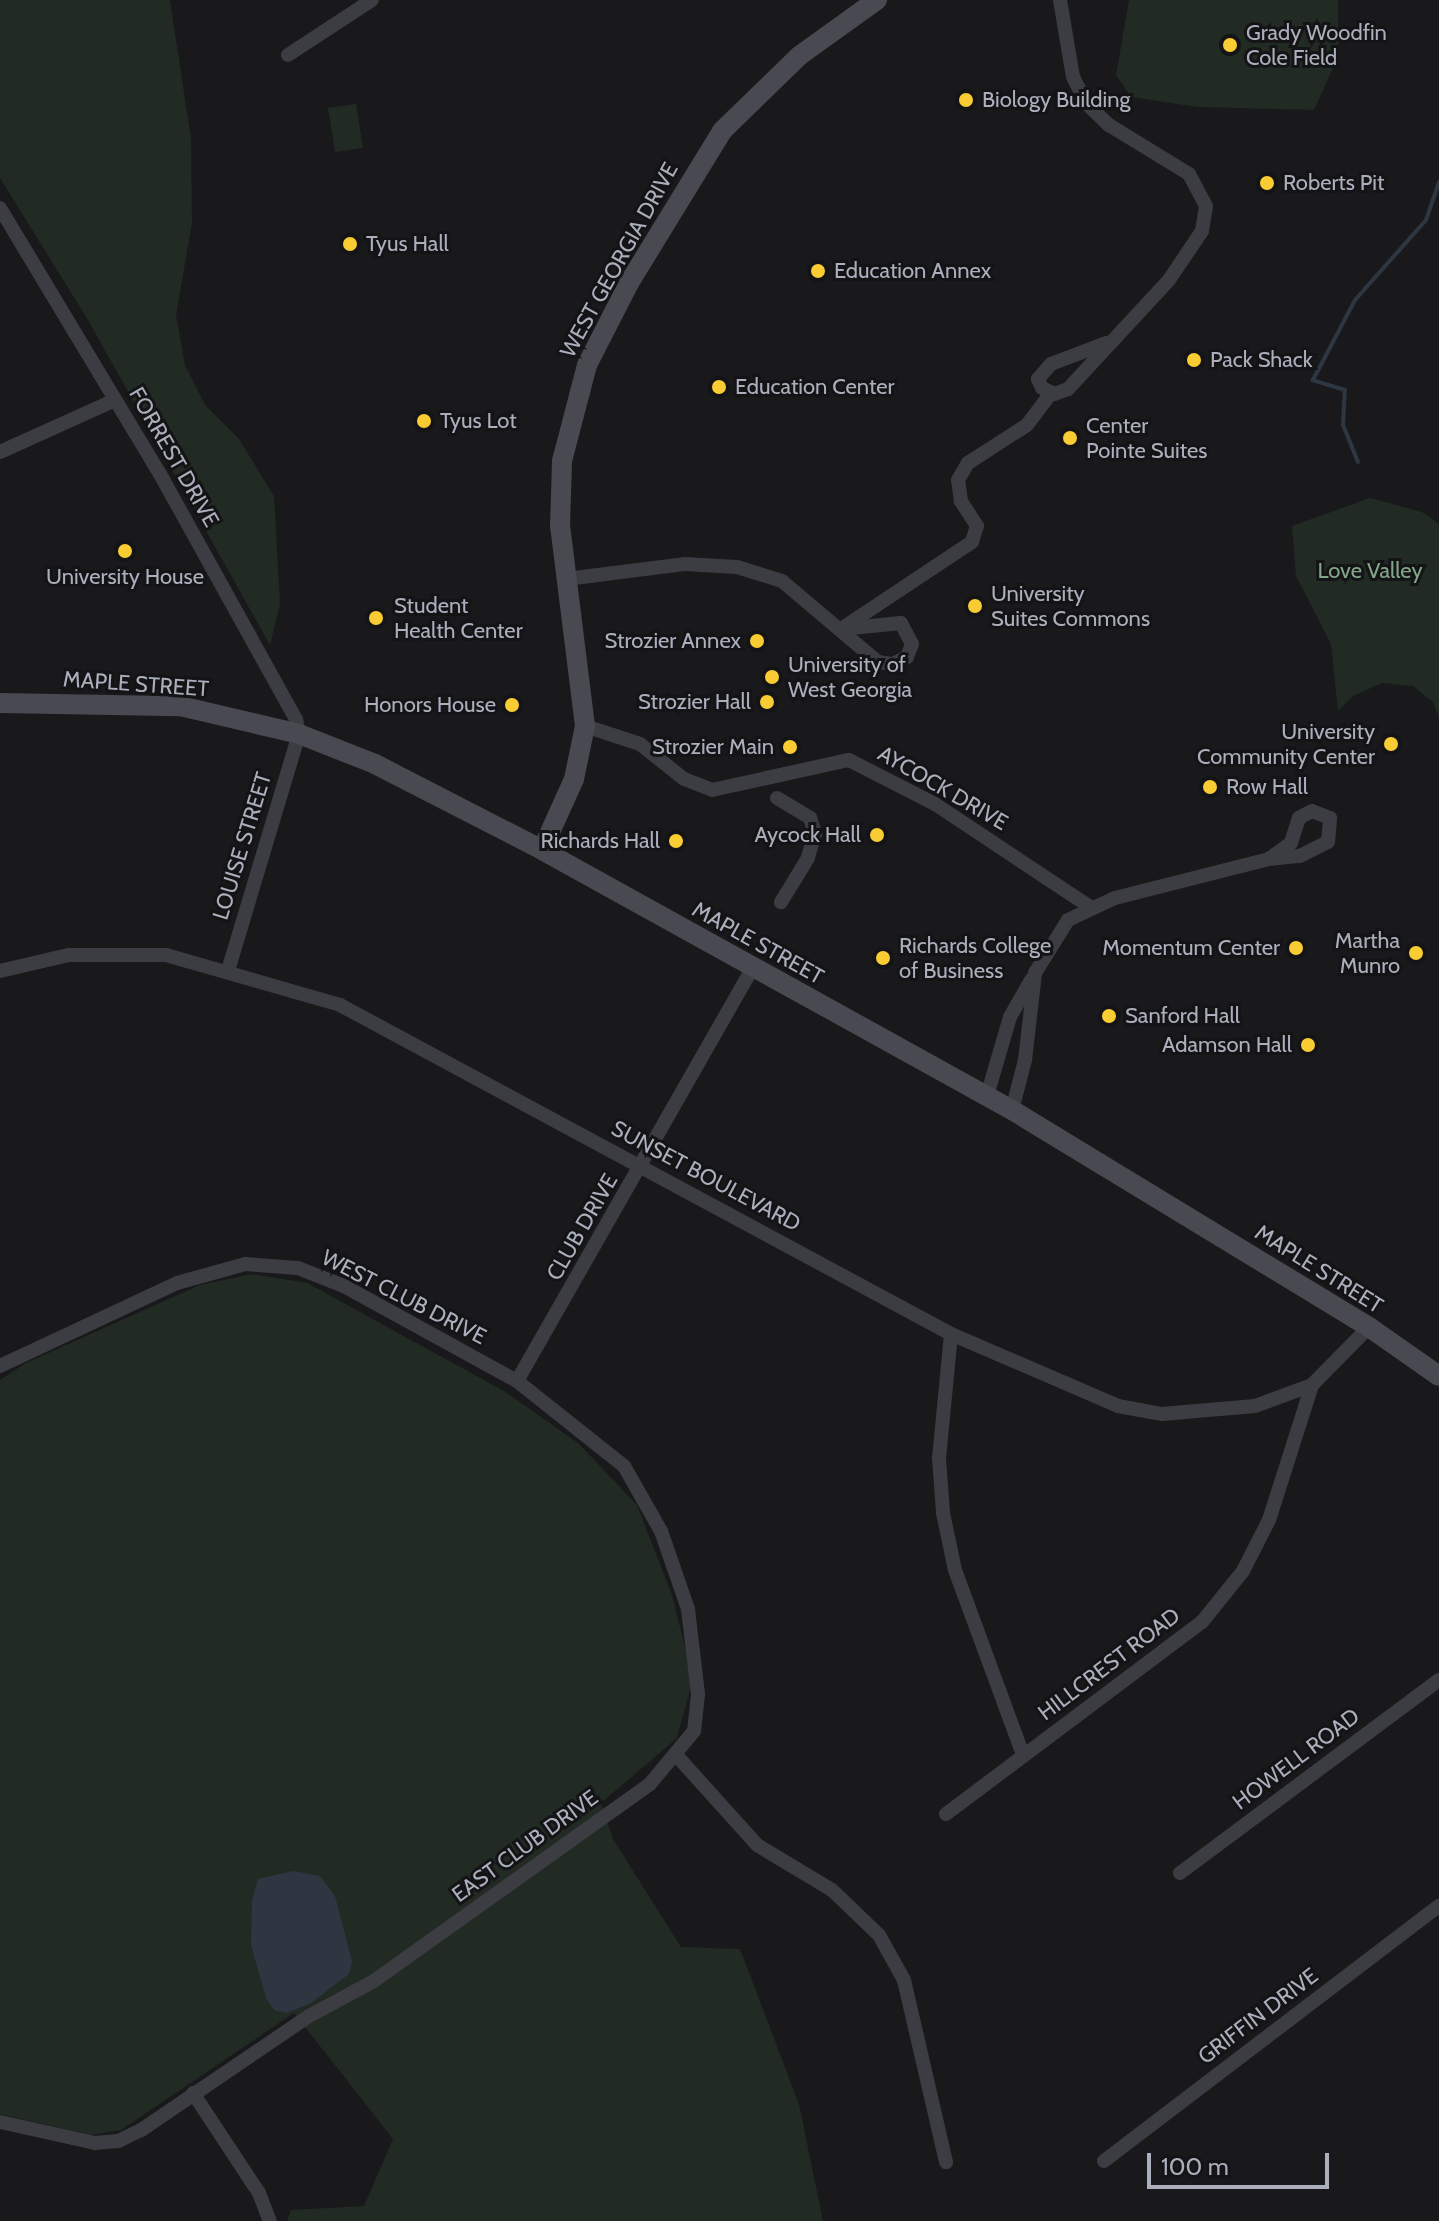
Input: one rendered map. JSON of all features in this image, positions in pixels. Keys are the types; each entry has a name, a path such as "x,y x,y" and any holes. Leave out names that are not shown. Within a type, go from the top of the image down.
{"main road":[{"name":"WEST GEORGIA DRIVE","path":"542,850 574,779 585,726 585,691 560,526 562,461 587,365 611,318 722,131 799,56 871,2"},
{"name":"MAPLE STREET","path":"0,703 180,706 299,734 375,764 542,850 1012,1110 1369,1327 1439,1376"}],"street":[{"path":"288,55 372,0"},
{"path":"841,629 972,542 977,526 961,501 958,480 968,463 1027,425 1051,393 1077,381 1106,343 1169,280 1202,231 1206,206 1189,174 1109,125 1087,104 1069,59 1060,0"},
{"name":"FORREST DRIVE","path":"0,208 289,699 299,734"},
{"path":"1051,393 1042,388 1040,373 1059,359 1106,343"},
{"path":"0,452 115,400"},
{"path":"566,579 684,564 737,567 782,581 878,662 893,664 907,657 912,644 901,623 841,629"},
{"name":"AYCOCK DRIVE","path":"585,726 640,744 684,779 712,790 849,760 945,810 1090,907"},
{"name":"LOUISE STREET","path":"228,970 299,734"},
{"path":"777,798 810,818 815,833 808,858 781,902"},
{"path":"987,1096 1010,1017 1068,920 1090,907 1269,859"},
{"name":"SUNSET BOULEVARD","path":"0,971 69,955 166,955 228,970 340,1005 951,1334 1118,1406 1162,1414 1219,1413 1312,1385 1369,1327"},
{"name":"CLUB DRIVE","path":"517,1381 753,968"},
{"path":"1012,1110 1025,1060 1035,973"},
{"name":"WEST CLUB DRIVE","path":"0,1366 177,1283 245,1264 298,1268 344,1286 517,1381"},
{"path":"951,1334 939,1458 943,1513 955,1570 1023,1755"},
{"name":"EAST CLUB DRIVE","path":"0,2122 95,2143 118,2141 309,2016 374,1981 650,1784 677,1756 694,1731 697,1658 688,1609 661,1531 624,1466 517,1381"},
{"name":"HILLCREST ROAD","path":"946,1814 1023,1755 1128,1682 1202,1622 1243,1571 1269,1520 1312,1385"},
{"name":"HOWELL ROAD","path":"1180,1873 1439,1680"},
{"path":"677,1756 757,1845 840,1896 879,1935 904,1980 946,2162"},
{"name":"GRIFFIN DRIVE","path":"1104,2161 1439,1906"},
{"path":"193,2093 259,2193 270,2221"}],"green space":[{"path":"0,0 170,0 191,139 192,223 176,315 185,365 205,405 239,439 274,496 280,604 270,645 88,320 0,178"},
{"name":"Grady Woodfin Cole Field","path":"1129,0 1338,0 1338,57 1314,110 1198,107 1131,97 1116,75"},
{"path":"356,104 363,148 335,152 328,108"},
{"name":"Love Valley","path":"1370,498 1422,512 1439,524 1439,717 1433,702 1413,686 1382,683 1353,696 1338,711 1331,644 1296,576 1292,526"},
{"path":"252,1274 307,1283 504,1391 578,1443 637,1505 672,1595 693,1679 677,1738 601,1803 613,1839 681,1947 740,1949 799,2104 823,2221 287,2221 291,2210 364,2206 393,2139 294,2013 121,2130 91,2135 0,2114 0,1380 26,1363 200,1285"}],"shaded area":[{"path":"293,1871 320,1876 335,1896 352,1961 349,1974 311,2003 287,2013 274,2010 266,1998 251,1945 252,1901 258,1879"}],"waterway":[{"path":"1358,462 1343,425 1345,390 1313,380 1355,300 1426,220 1439,182"}],"place":[{"name":"Grady Woodfin Cole Field","path":"1230,45"},
{"name":"Biology Building","path":"966,100"},
{"name":"Roberts Pit","path":"1267,183"},
{"name":"Tyus Hall","path":"350,244"},
{"name":"Education Annex","path":"818,271"},
{"name":"Pack Shack","path":"1194,360"},
{"name":"Education Center","path":"719,387"},
{"name":"Tyus Lot","path":"424,421"},
{"name":"Center Pointe Suites","path":"1070,438"},
{"name":"University House","path":"125,551"},
{"name":"University Suites Commons","path":"975,606"},
{"name":"Student Health Center","path":"376,618"},
{"name":"Strozier Annex","path":"757,641"},
{"name":"University of West Georgia","path":"772,677"},
{"name":"Strozier Hall","path":"767,702"},
{"name":"Honors House","path":"512,705"},
{"name":"University Community Center","path":"1391,744"},
{"name":"Strozier Main","path":"790,747"},
{"name":"Row Hall","path":"1210,787"},
{"name":"Aycock Hall","path":"877,835"},
{"name":"Richards Hall","path":"676,841"},
{"name":"Momentum Center","path":"1296,948"},
{"name":"Martha Munro","path":"1416,953"},
{"name":"Richards College of Business","path":"883,958"},
{"name":"Sanford Hall","path":"1109,1016"},
{"name":"Adamson Hall","path":"1308,1045"}]}
